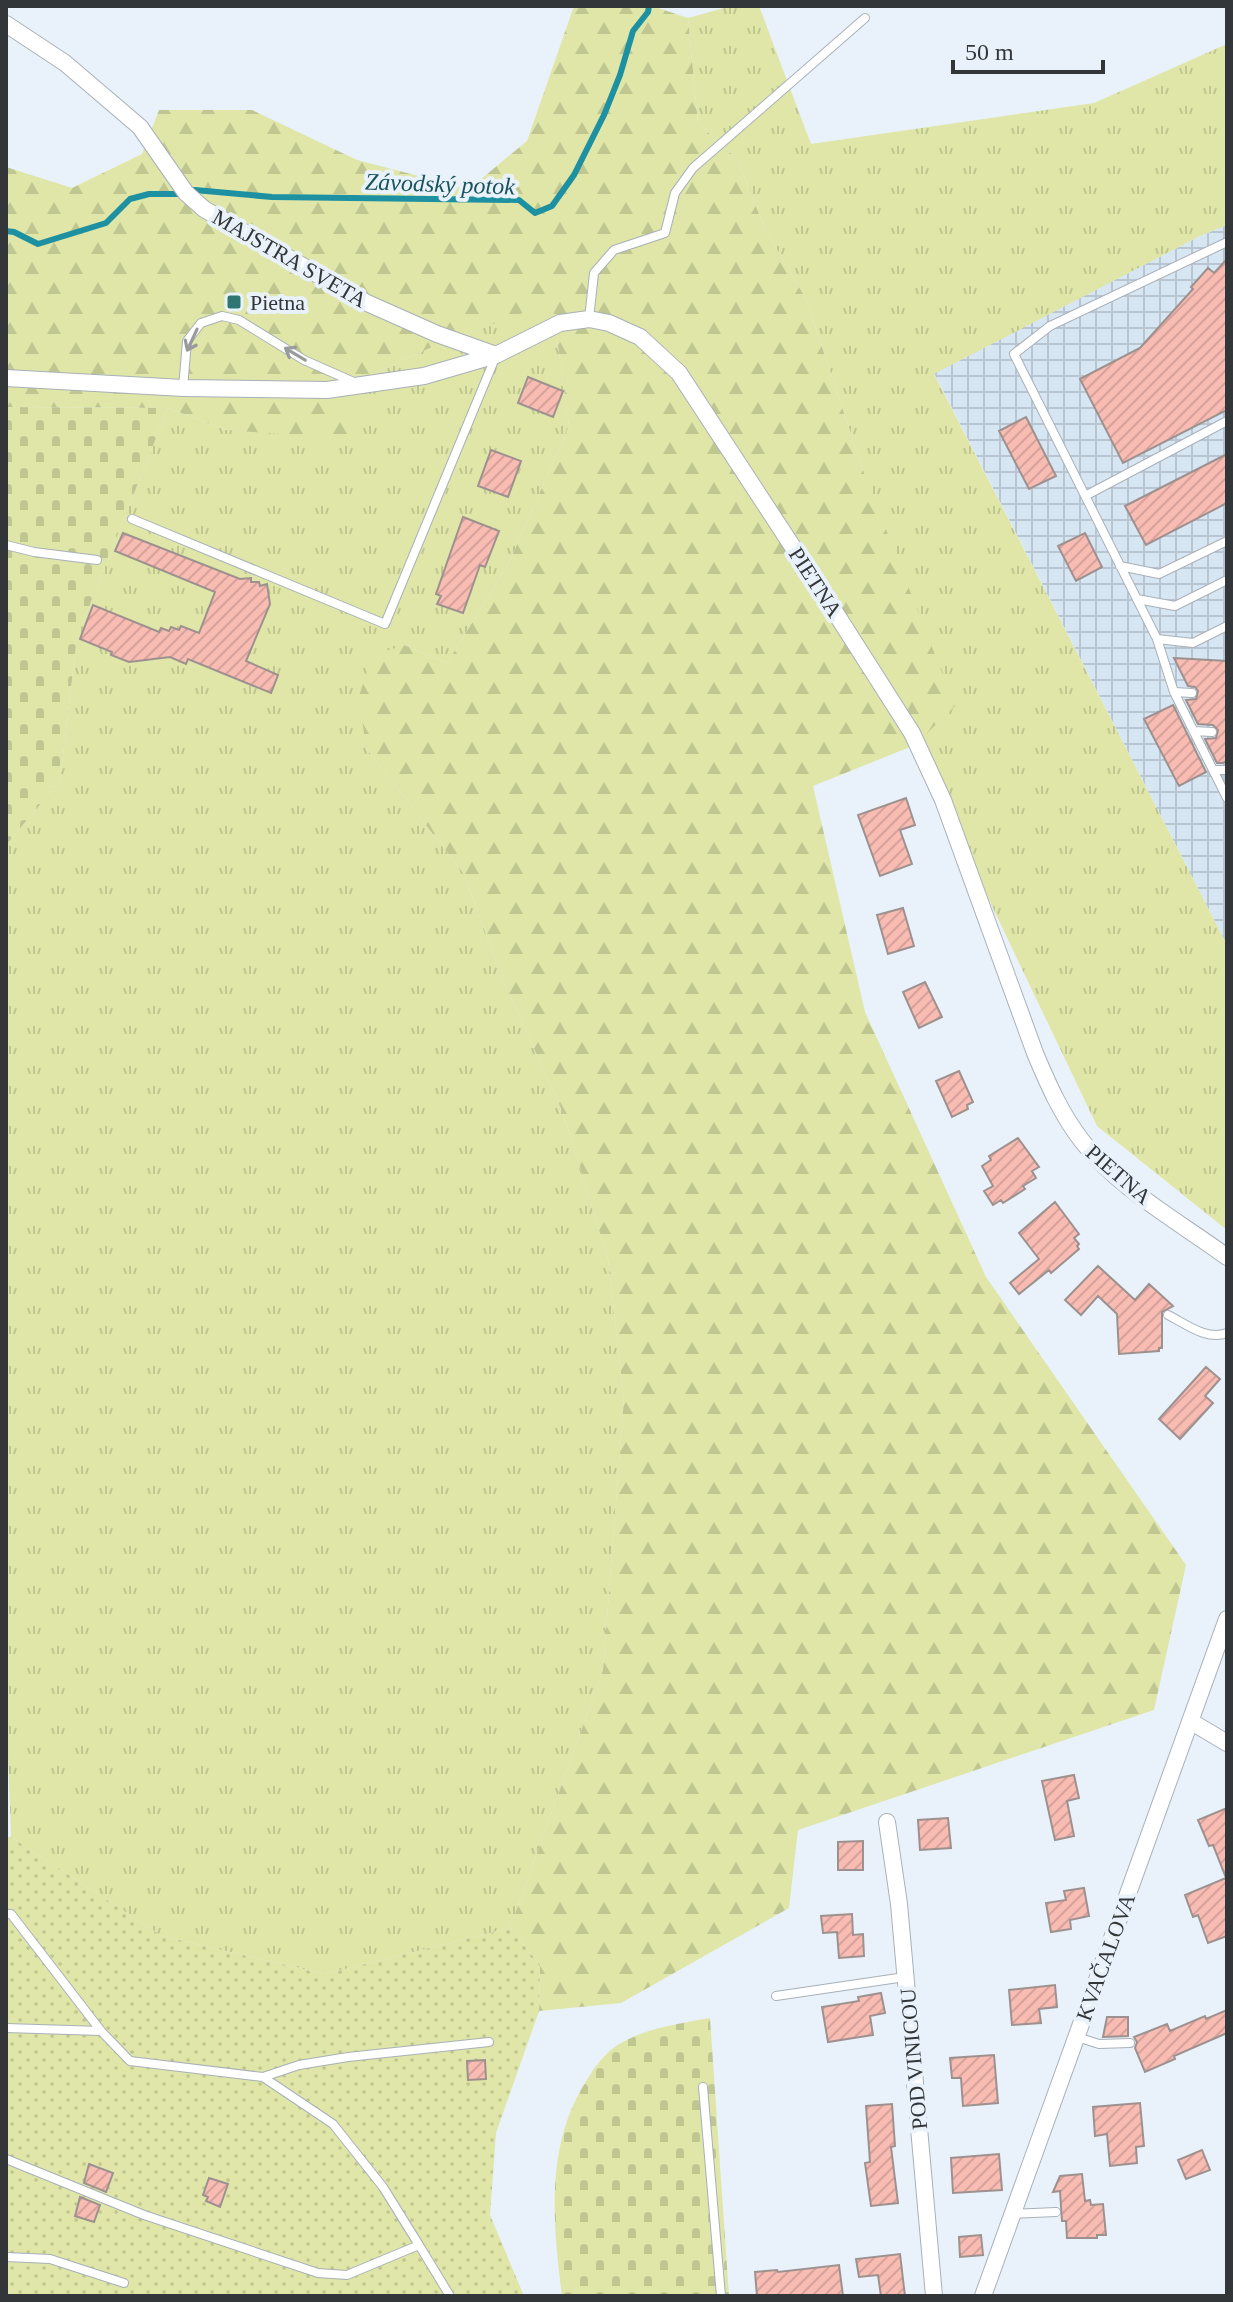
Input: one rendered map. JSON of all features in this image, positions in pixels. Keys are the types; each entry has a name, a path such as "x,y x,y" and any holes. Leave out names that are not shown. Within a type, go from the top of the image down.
{"street":[{"name":"MAJSTRA SVETA","path":"6,24 65,63 140,127 186,193 204,209 365,302 437,334 496,355"},
{"path":"6,378 183,388 327,390 424,376 496,355 560,323 589,319"},
{"name":"PIETNA","path":"589,319 617,326 640,337 679,373 912,733 943,800 1049,1086 1063,1114 1101,1163 1227,1257"},
{"name":"KVAČALOVA","path":"983,2296 1227,1619"},
{"path":"1190,1721 1227,1743"},
{"name":"POD VINICOU","path":"887,1822 899,1904 934,2296"}],"lane":[{"path":"589,319 594,273 614,250 665,233 675,193 693,168 865,18"},
{"path":"1227,242 1050,326 1014,354 1157,639 1174,692 1227,798"},
{"path":"183,388 187,341 201,323 222,316 239,320 304,360 363,385"},
{"path":"132,519 385,624 496,355"},
{"path":"1085,496 1227,421"},
{"path":"1120,566 1159,574 1227,541"},
{"path":"6,545 97,560"},
{"path":"1137,599 1175,606 1227,580"},
{"path":"1157,639 1193,643 1227,626"},
{"path":"1174,692 1192,693"},
{"path":"1194,731 1212,732"},
{"path":"1213,770 1227,770"},
{"path":"1168,1315 1210,1336 1227,1333"},
{"path":"6,1914 11,1914 101,2031 130,2061 263,2077 299,2065 348,2057 489,2042"},
{"path":"776,1996 906,1976"},
{"path":"6,2028 101,2031"},
{"path":"1076,2037 1099,2044 1130,2043"},
{"path":"263,2077 333,2124 383,2187 450,2296"},
{"path":"703,2087 721,2296"},
{"path":"6,2159 144,2215 318,2273 347,2275 419,2245"},
{"path":"1012,2214 1056,2212"},
{"path":"6,2257 50,2259 124,2283"}],"shaded area":[{"path":"1227,225 1227,945 934,373"}],"green space":[{"path":"574,6 652,6 688,18 698,123 737,159 765,229 806,299 865,476 955,706 915,745 813,786 865,1012 986,1277 1186,1565 1154,1710 798,1830 789,1908 621,2003 539,2011 540,1965 510,1928 603,1670 624,1399 608,1259 563,1113 501,975 464,874 366,748 359,696 372,656 404,645 447,663 508,565 569,426 552,302 430,348 368,376 346,439 226,430 168,408 6,407 6,167 72,188 142,154 159,110 252,110 357,160 469,189 527,141"},
{"path":"731,6 759,6 811,144 1094,103 1227,44 1227,225 1200,236 934,374 1227,945 1227,1230 1097,1126 915,745 865,476 806,299 765,229 737,159 698,123 688,18"},
{"path":"552,301 569,426 508,565 447,663 404,645 366,748 464,874 501,975 563,1113 608,1259 624,1399 603,1670 510,1928 325,1974 162,1936 11,1837 6,1699 6,845 60,781 77,637 168,408 226,430"},
{"path":"6,407 168,408 77,637 60,781 6,845"},
{"path":"6,1837 11,1837 162,1936 325,1974 510,1928 540,1965 539,2011 496,2133 490,2215 524,2296 6,2296"},
{"path":"710,2018 729,2296 562,2296 556,2241 555,2186 563,2133 585,2083 604,2056 623,2042 659,2028"}],"building":[{"path":"1227,259 1227,410 1123,463 1080,379 1140,348 1208,268 1214,273"},
{"path":"528,377 563,391 553,417 518,403"},
{"path":"1026,417 1056,476 1029,489 999,431"},
{"path":"491,450 521,461 508,497 478,486"},
{"path":"1227,454 1227,503 1146,545 1125,506"},
{"path":"463,517 499,531 485,567 480,565 463,613 437,604 441,596 436,594"},
{"path":"123,533 240,579 251,578 251,582 259,582 260,586 267,584 270,604 246,661 278,675 271,693 188,659 186,664 170,657 129,662 80,639 93,605 159,632 161,628 169,631 171,627 179,630 181,626 199,633 215,592 115,551"},
{"path":"1085,533 1102,567 1076,581 1058,546"},
{"path":"1174,658 1227,661 1227,761 1223,763 1217,763 1205,739 1216,738 1218,730 1213,725 1198,724 1186,700 1196,699 1198,691 1188,686"},
{"path":"1173,705 1206,772 1179,786 1144,719"},
{"path":"906,798 915,825 900,830 912,864 880,876 858,815"},
{"path":"903,908 914,946 888,954 877,915"},
{"path":"925,982 942,1017 919,1028 903,992"},
{"path":"959,1071 973,1102 967,1105 968,1109 952,1117 936,1081"},
{"path":"1018,1138 1039,1167 1032,1171 1036,1178 1003,1203 1001,1200 993,1205 984,1191 993,1186 982,1166 991,1160 989,1156"},
{"path":"1055,1202 1079,1234 1074,1238 1079,1249 1019,1294 1010,1283 1039,1259 1019,1233"},
{"path":"1098,1266 1135,1300 1149,1284 1173,1306 1162,1312 1162,1348 1159,1351 1119,1354 1117,1314 1098,1296 1081,1315 1065,1300"},
{"path":"1206,1367 1220,1379 1205,1396 1213,1403 1180,1439 1159,1419"},
{"path":"1074,1775 1079,1798 1067,1801 1074,1836 1055,1840 1042,1781"},
{"path":"1227,1808 1227,1936 1208,1943 1198,1915 1193,1917 1185,1895 1226,1878 1213,1845 1209,1846 1198,1820"},
{"path":"948,1818 951,1848 920,1850 918,1820"},
{"path":"863,1841 863,1870 838,1870 838,1842"},
{"path":"1084,1888 1089,1916 1070,1920 1071,1929 1051,1932 1046,1903 1066,1900 1064,1891"},
{"path":"852,1914 853,1935 863,1934 864,1956 839,1958 837,1932 823,1933 821,1916"},
{"path":"1055,1985 1057,2007 1039,2009 1041,2023 1012,2025 1009,1990"},
{"path":"881,1993 885,2013 870,2016 873,2035 828,2042 822,2007 859,2001 858,1997"},
{"path":"1227,2010 1227,2033 1145,2072 1134,2037 1167,2024 1170,2031"},
{"path":"1107,2017 1128,2017 1128,2036 1103,2037"},
{"path":"994,2055 998,2103 963,2106 961,2078 952,2078 950,2058"},
{"path":"485,2060 486,2079 468,2080 467,2061"},
{"path":"1140,2103 1144,2146 1136,2147 1137,2163 1110,2166 1107,2134 1095,2136 1093,2107"},
{"path":"892,2104 895,2146 891,2147 898,2203 871,2206 865,2163 870,2162 866,2106"},
{"path":"1202,2150 1210,2170 1186,2179 1178,2160"},
{"path":"999,2154 1002,2190 953,2193 951,2158"},
{"path":"89,2164 113,2173 106,2192 84,2183"},
{"path":"1082,2174 1085,2201 1090,2200 1091,2205 1103,2204 1106,2235 1067,2238 1066,2221 1062,2221 1060,2191 1053,2192 1060,2176"},
{"path":"209,2178 228,2184 220,2207 206,2201 208,2197 203,2195"},
{"path":"80,2197 100,2205 94,2222 75,2216"},
{"path":"981,2235 983,2255 960,2257 959,2237"},
{"path":"900,2254 905,2296 881,2296 878,2275 859,2277 856,2259"},
{"path":"839,2265 843,2296 757,2296 755,2272"}],"waterway":[{"name":"Závodský potok","path":"6,231 38,244 106,223 130,199 195,190 272,197 519,200 535,213 552,206 574,175 604,115 633,31 649,6"}],"place":[{"name":"Pietna","path":"234,302"}]}
